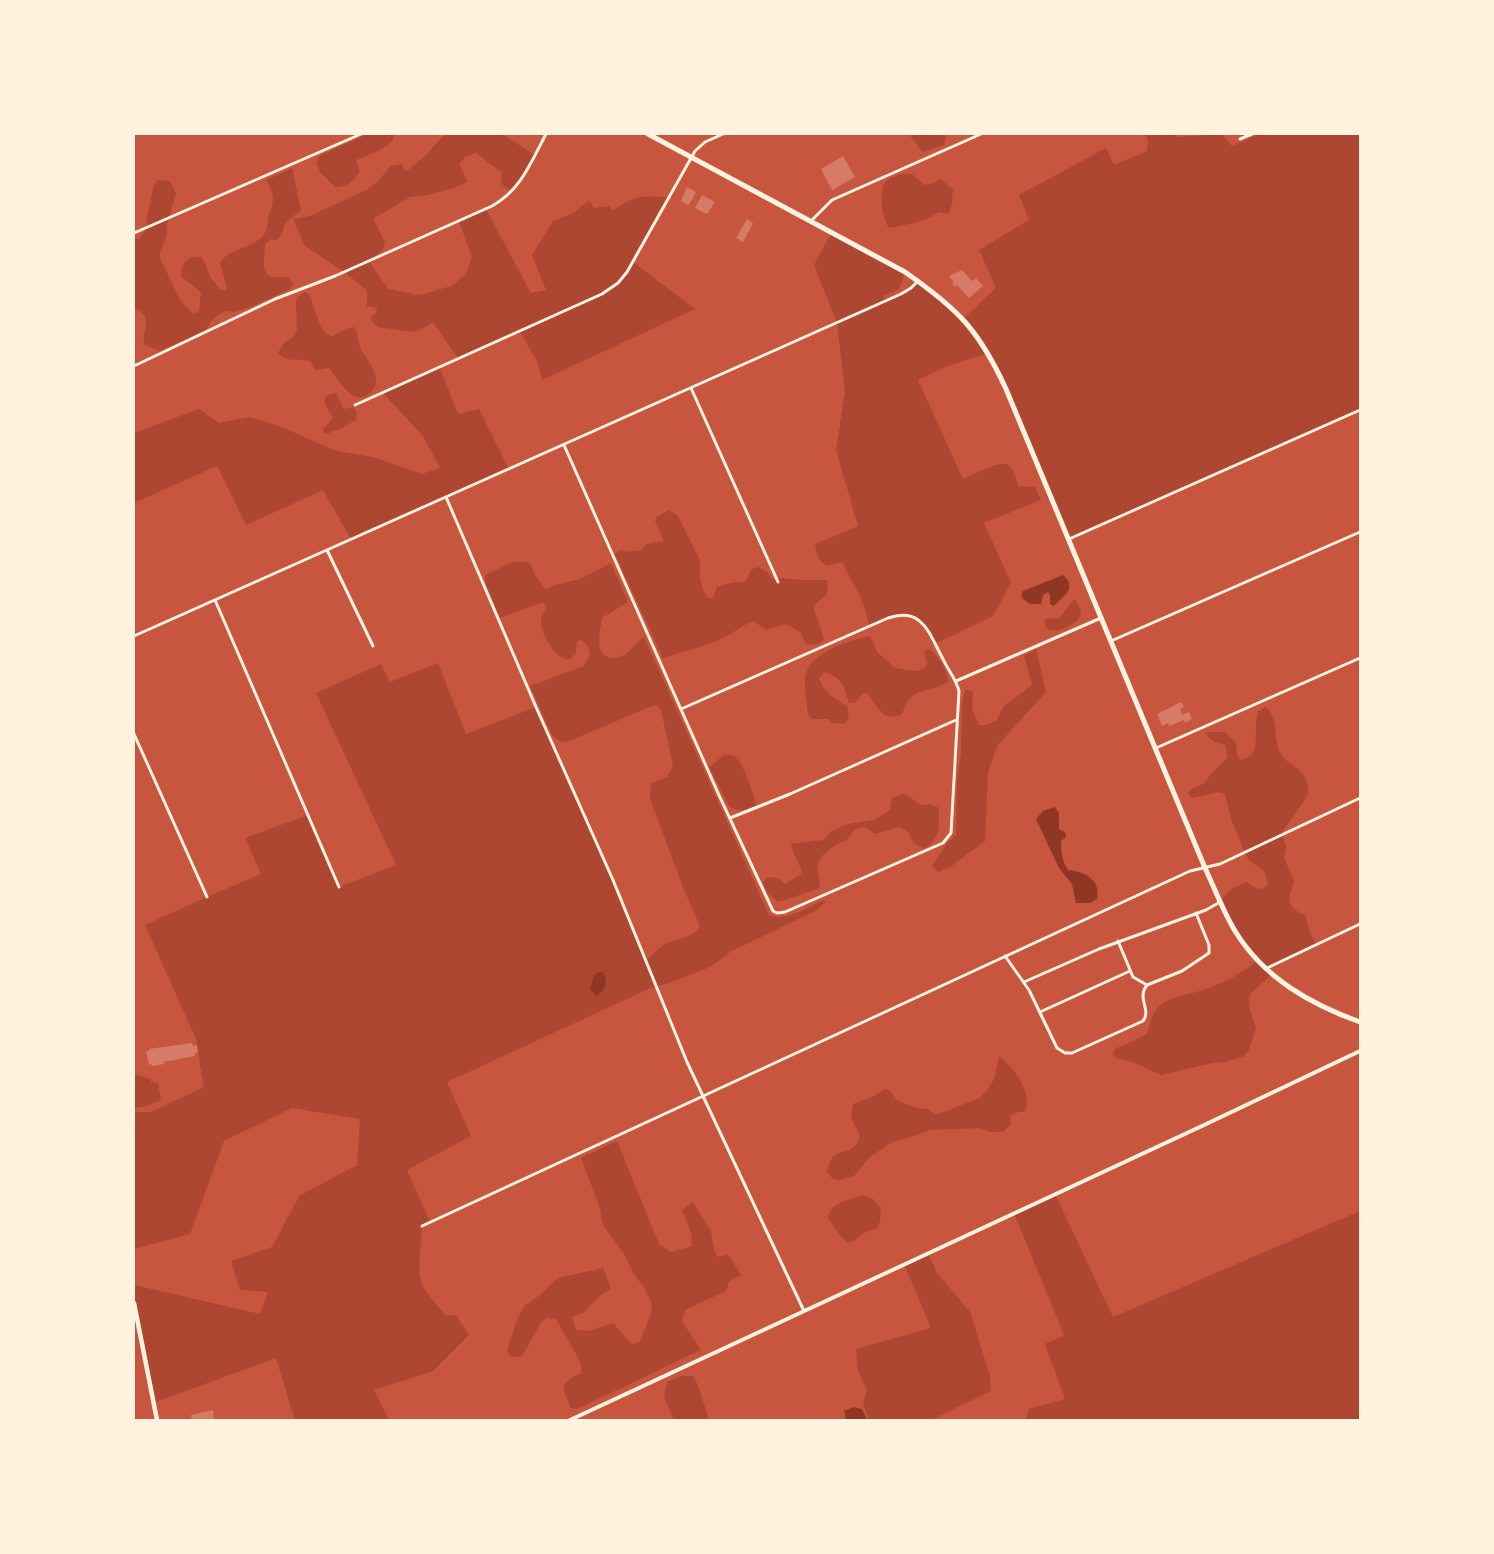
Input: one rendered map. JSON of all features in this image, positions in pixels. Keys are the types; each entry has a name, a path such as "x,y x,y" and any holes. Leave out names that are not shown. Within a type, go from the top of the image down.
{"main road":[{"path":"648,134 905,272 932,290 959,314 977,335 988,352 1069,539 1205,868 1236,933 1253,955 1284,985 1304,998 1360,1022"},
{"path":"134,1303 157,1420"}],"street":[{"path":"134,233 361,134"},
{"path":"134,366 275,298 335,276 492,206 507,197 518,185 546,134"},
{"path":"355,405 602,294 618,284 633,262 692,157 705,142 723,134"},
{"path":"811,221 832,200 981,134"},
{"path":"1240,139 1252,134"},
{"path":"134,636 901,294 911,288 918,280"},
{"path":"691,388 778,582"},
{"path":"1069,539 1360,410"},
{"path":"564,445 681,709 771,908 777,913 785,912 948,838 953,827 956,720 959,691 956,681 946,667 925,626 917,618 910,615 896,615 888,618 681,709"},
{"path":"446,497 536,707 610,871 670,1023 804,1310"},
{"path":"1112,641 1360,532"},
{"path":"327,550 373,646"},
{"path":"215,600 339,888"},
{"path":"956,681 1101,618"},
{"path":"1156,748 1360,658"},
{"path":"730,818 790,794 956,720"},
{"path":"134,734 207,897"},
{"path":"422,1226 1190,871 1220,864 1360,798"},
{"path":"1024,982 1118,942 1220,902"},
{"path":"1005,956 1024,982 1057,1048 1065,1053 1072,1052 1143,1021 1147,1014 1142,995 1146,985 1182,971 1210,953 1209,945 1196,913"},
{"path":"1266,969 1360,924"},
{"path":"1118,942 1133,977 1146,985"},
{"path":"1040,1012 1130,971"},
{"path":"570,1420 1360,1051"}],"shaded area":[{"path":"367,134 394,134 394,138 386,146 356,160 360,171 355,178 347,185 335,187 321,173 316,163 319,156"},
{"path":"445,134 502,134 535,155 513,191 503,185 501,180 502,173 476,153 465,157 459,164 468,182 428,195 410,197 373,219 385,242 382,251 369,261 388,289 420,295 451,286 465,275 472,258 459,221 486,209 531,293 546,290 532,255 553,221 573,213 588,201 592,203 593,208 609,206 612,210 632,199 653,196 669,198 633,262 695,309 542,380 537,361 519,330 458,358 433,322 413,332 378,327 372,322 371,317 376,313 377,308 367,306 367,290 305,246 293,219 310,216 366,190 377,182 391,166 402,164 405,171 408,170 424,157"},
{"path":"909,134 946,134 944,145 922,152"},
{"path":"1145,134 1175,134 1177,137 1222,134 1232,146 1259,134 1360,134 1360,410 1069,539 988,353 948,366 918,380 963,479 993,466 1008,465 1019,486 1035,487 1041,500 984,523 1011,583 993,616 935,644 930,633 917,618 896,615 869,626 861,600 842,562 827,566 820,560 815,547 815,544 858,526 836,450 845,392 837,323 814,265 832,232 905,272 899,289 883,296 886,300 901,294 918,281 964,318 996,288 979,250 1029,220 1019,195 1106,148 1114,165 1147,151 1148,140"},
{"path":"292,168 301,210 285,223 282,234 277,240 270,240 265,244 264,257 268,275 272,277 288,277 293,284 290,289 251,307 234,312 225,311 211,321 206,330 165,349 159,351 144,344 146,319 144,315 134,308 134,240 140,238 146,229 154,185 157,180 170,181 176,193 160,258 180,300 193,314 199,311 201,293 181,276 186,260 193,257 202,257 211,278 221,290 225,290 227,287 220,263 229,254 255,242 265,233 273,201 271,189 266,180"},
{"path":"901,174 912,174 924,185 934,183 940,179 953,189 949,214 939,212 921,221 889,228 883,212 881,197 883,185 886,181"},
{"path":"306,292 310,297 321,326 331,337 348,328 354,327 356,329 359,343 372,367 376,381 373,390 369,394 357,397 346,390 329,368 315,370 310,361 288,359 278,353 284,343 294,336 297,330 297,297"},
{"path":"439,366 458,414 479,409 509,469 351,539 323,490 246,525 217,466 134,503 134,433 199,409 219,423 250,417 282,427 336,451 373,457 422,474 440,468 423,436 382,392"},
{"path":"336,393 344,409 353,407 357,412 356,420 326,434 323,429 333,418 325,404 325,397"},
{"path":"669,510 678,516 700,560 700,577 703,590 708,598 713,598 717,587 745,582 752,569 759,567 768,573 773,580 783,578 827,580 826,595 814,608 824,640 816,644 806,644 800,632 786,624 766,630 754,621 716,641 663,658 615,554 621,550 626,552 641,550 646,544 664,541 655,521 657,517"},
{"path":"513,562 529,562 546,590 555,585 580,579 611,563 628,602 602,618 599,642 602,653 612,658 622,656 644,637 769,915 782,917 826,901 817,910 730,952 707,968 669,983 655,986 447,1082 471,1136 407,1170 430,1222 422,1226 419,1266 421,1281 426,1292 446,1316 456,1315 469,1335 433,1371 374,1390 389,1420 295,1420 276,1358 153,1403 134,1303 134,1285 260,1314 268,1292 240,1290 231,1261 272,1247 299,1196 357,1165 360,1119 292,1108 224,1141 190,1234 134,1249 134,1112 151,1112 204,1087 196,1039 145,925 261,874 245,838 308,815 339,887 396,865 316,693 381,664 390,682 438,663 466,734 536,707 598,844 646,960 665,944 689,936 700,926 682,885 650,798 651,783 667,777 673,766 661,710 657,706 652,706 567,742 559,741 552,735 530,686 584,666 590,655 588,646 580,639 577,642 576,654 568,660 557,654 542,628 541,618 546,608 543,602 500,618 485,582 485,575"},
{"path":"1063,575 1069,584 1069,588 1054,606 1050,604 1048,592 1043,595 1041,604 1030,604 1023,599 1021,595 1023,591"},
{"path":"1075,599 1081,610 1079,619 1068,627 1059,630 1054,631 1046,628 1044,621 1059,618"},
{"path":"870,636 877,652 895,668 916,671 923,669 928,664 925,654 928,649 942,663 947,673 948,682 915,694 906,704 902,714 889,716 880,711 866,693 855,703 849,703 842,683 825,672 819,678 824,688 830,695 847,706 849,717 845,724 833,723 828,719 812,719 808,711 805,686 806,674 810,666 816,659 833,648"},
{"path":"1036,649 1046,692 997,746 988,772 985,841 949,868 938,872 932,866 947,843 956,835 957,782 961,754 962,703 965,690 973,691 972,709 979,725 987,725 996,721 1004,706 1032,685 1024,656"},
{"path":"1266,707 1273,717 1277,745 1281,753 1287,761 1300,771 1308,786 1306,797 1284,829 1282,835 1286,846 1284,858 1294,881 1290,894 1290,904 1298,912 1305,915 1310,933 1317,944 1267,969 1272,974 1250,994 1249,1007 1256,1028 1249,1050 1243,1057 1161,1075 1135,1063 1116,1058 1112,1054 1115,1049 1147,1034 1155,1012 1167,1001 1218,985 1239,974 1258,960 1236,933 1220,902 1230,890 1246,882 1256,888 1263,889 1268,884 1264,871 1248,859 1231,819 1225,794 1219,792 1192,798 1187,793 1205,783 1209,776 1228,757 1225,745 1211,740 1208,737 1208,732 1225,732 1236,743 1237,755 1241,760 1247,758 1255,748 1258,711"},
{"path":"724,755 734,756 742,766 751,787 756,806 736,810 729,806 709,767"},
{"path":"902,794 918,803 930,804 939,808 938,831 934,840 924,849 913,843 909,833 900,827 875,834 865,827 855,829 847,840 835,845 823,855 817,865 820,885 818,889 778,902 768,894 763,883 767,877 778,878 785,884 802,873 791,844 823,840 830,832 848,824 874,820 890,810 892,798"},
{"path":"1055,807 1059,813 1059,829 1065,832 1066,837 1061,841 1061,849 1066,867 1068,870 1086,875 1097,886 1097,899 1090,903 1076,903 1072,884 1059,868 1036,819 1043,811"},
{"path":"598,972 602,972 606,982 602,991 596,996 590,989 594,976"},
{"path":"999,1056 1021,1081 1027,1097 1027,1105 1024,1112 1011,1115 1011,1124 1003,1132 990,1132 980,1128 929,1130 892,1142 870,1157 854,1176 839,1180 833,1179 827,1172 834,1156 853,1148 857,1143 860,1135 851,1118 853,1104 874,1096 885,1089 890,1091 897,1100 916,1108 928,1109 935,1114 942,1113 973,1101 986,1092 995,1076"},
{"path":"134,1074 151,1079 151,1082 158,1083 161,1100 147,1106 134,1108"},
{"path":"617,1141 659,1244 671,1252 692,1246 691,1232 682,1210 693,1202 711,1231 714,1250 718,1257 728,1254 741,1275 729,1282 726,1291 685,1310 682,1321 701,1350 577,1409 571,1408 564,1387 568,1380 581,1373 581,1363 556,1319 547,1318 542,1321 522,1356 514,1357 509,1355 507,1350 517,1320 525,1305 539,1296 558,1278 603,1268 611,1288 594,1301 585,1312 572,1317 576,1330 588,1331 613,1323 630,1343 634,1344 640,1341 651,1314 652,1304 624,1254 602,1223 600,1208 581,1158"},
{"path":"1055,1194 1113,1317 1360,1211 1360,1420 1026,1420 1029,1409 1065,1399 1045,1344 1064,1335 1014,1213"},
{"path":"861,1195 873,1199 881,1208 880,1221 877,1228 861,1234 849,1243 842,1238 828,1218 832,1208 836,1205"},
{"path":"928,1253 937,1273 970,1312 990,1376 991,1391 931,1420 869,1420 863,1404 867,1390 858,1371 856,1349 931,1328 904,1264"},
{"path":"681,1376 693,1376 698,1385 709,1420 674,1420 664,1397 667,1382"},
{"path":"853,1407 862,1409 867,1420 846,1420 844,1411"}],"building":[{"path":"843,156 855,177 832,190 821,169"},
{"path":"687,187 696,192 689,205 681,201"},
{"path":"702,195 715,202 707,214 695,208"},
{"path":"747,219 753,223 743,242 736,238"},
{"path":"962,270 972,281 976,278 983,286 969,298 957,285 955,287 952,284 954,282 949,276"},
{"path":"1181,702 1184,706 1180,710 1182,715 1189,712 1192,719 1185,723 1184,720 1169,726 1168,723 1162,726 1157,714"},
{"path":"192,1043 193,1046 197,1045 198,1052 195,1053 195,1056 163,1062 164,1064 149,1065 146,1051 149,1051 149,1049"},
{"path":"213,1410 214,1420 192,1420 191,1415"}]}
